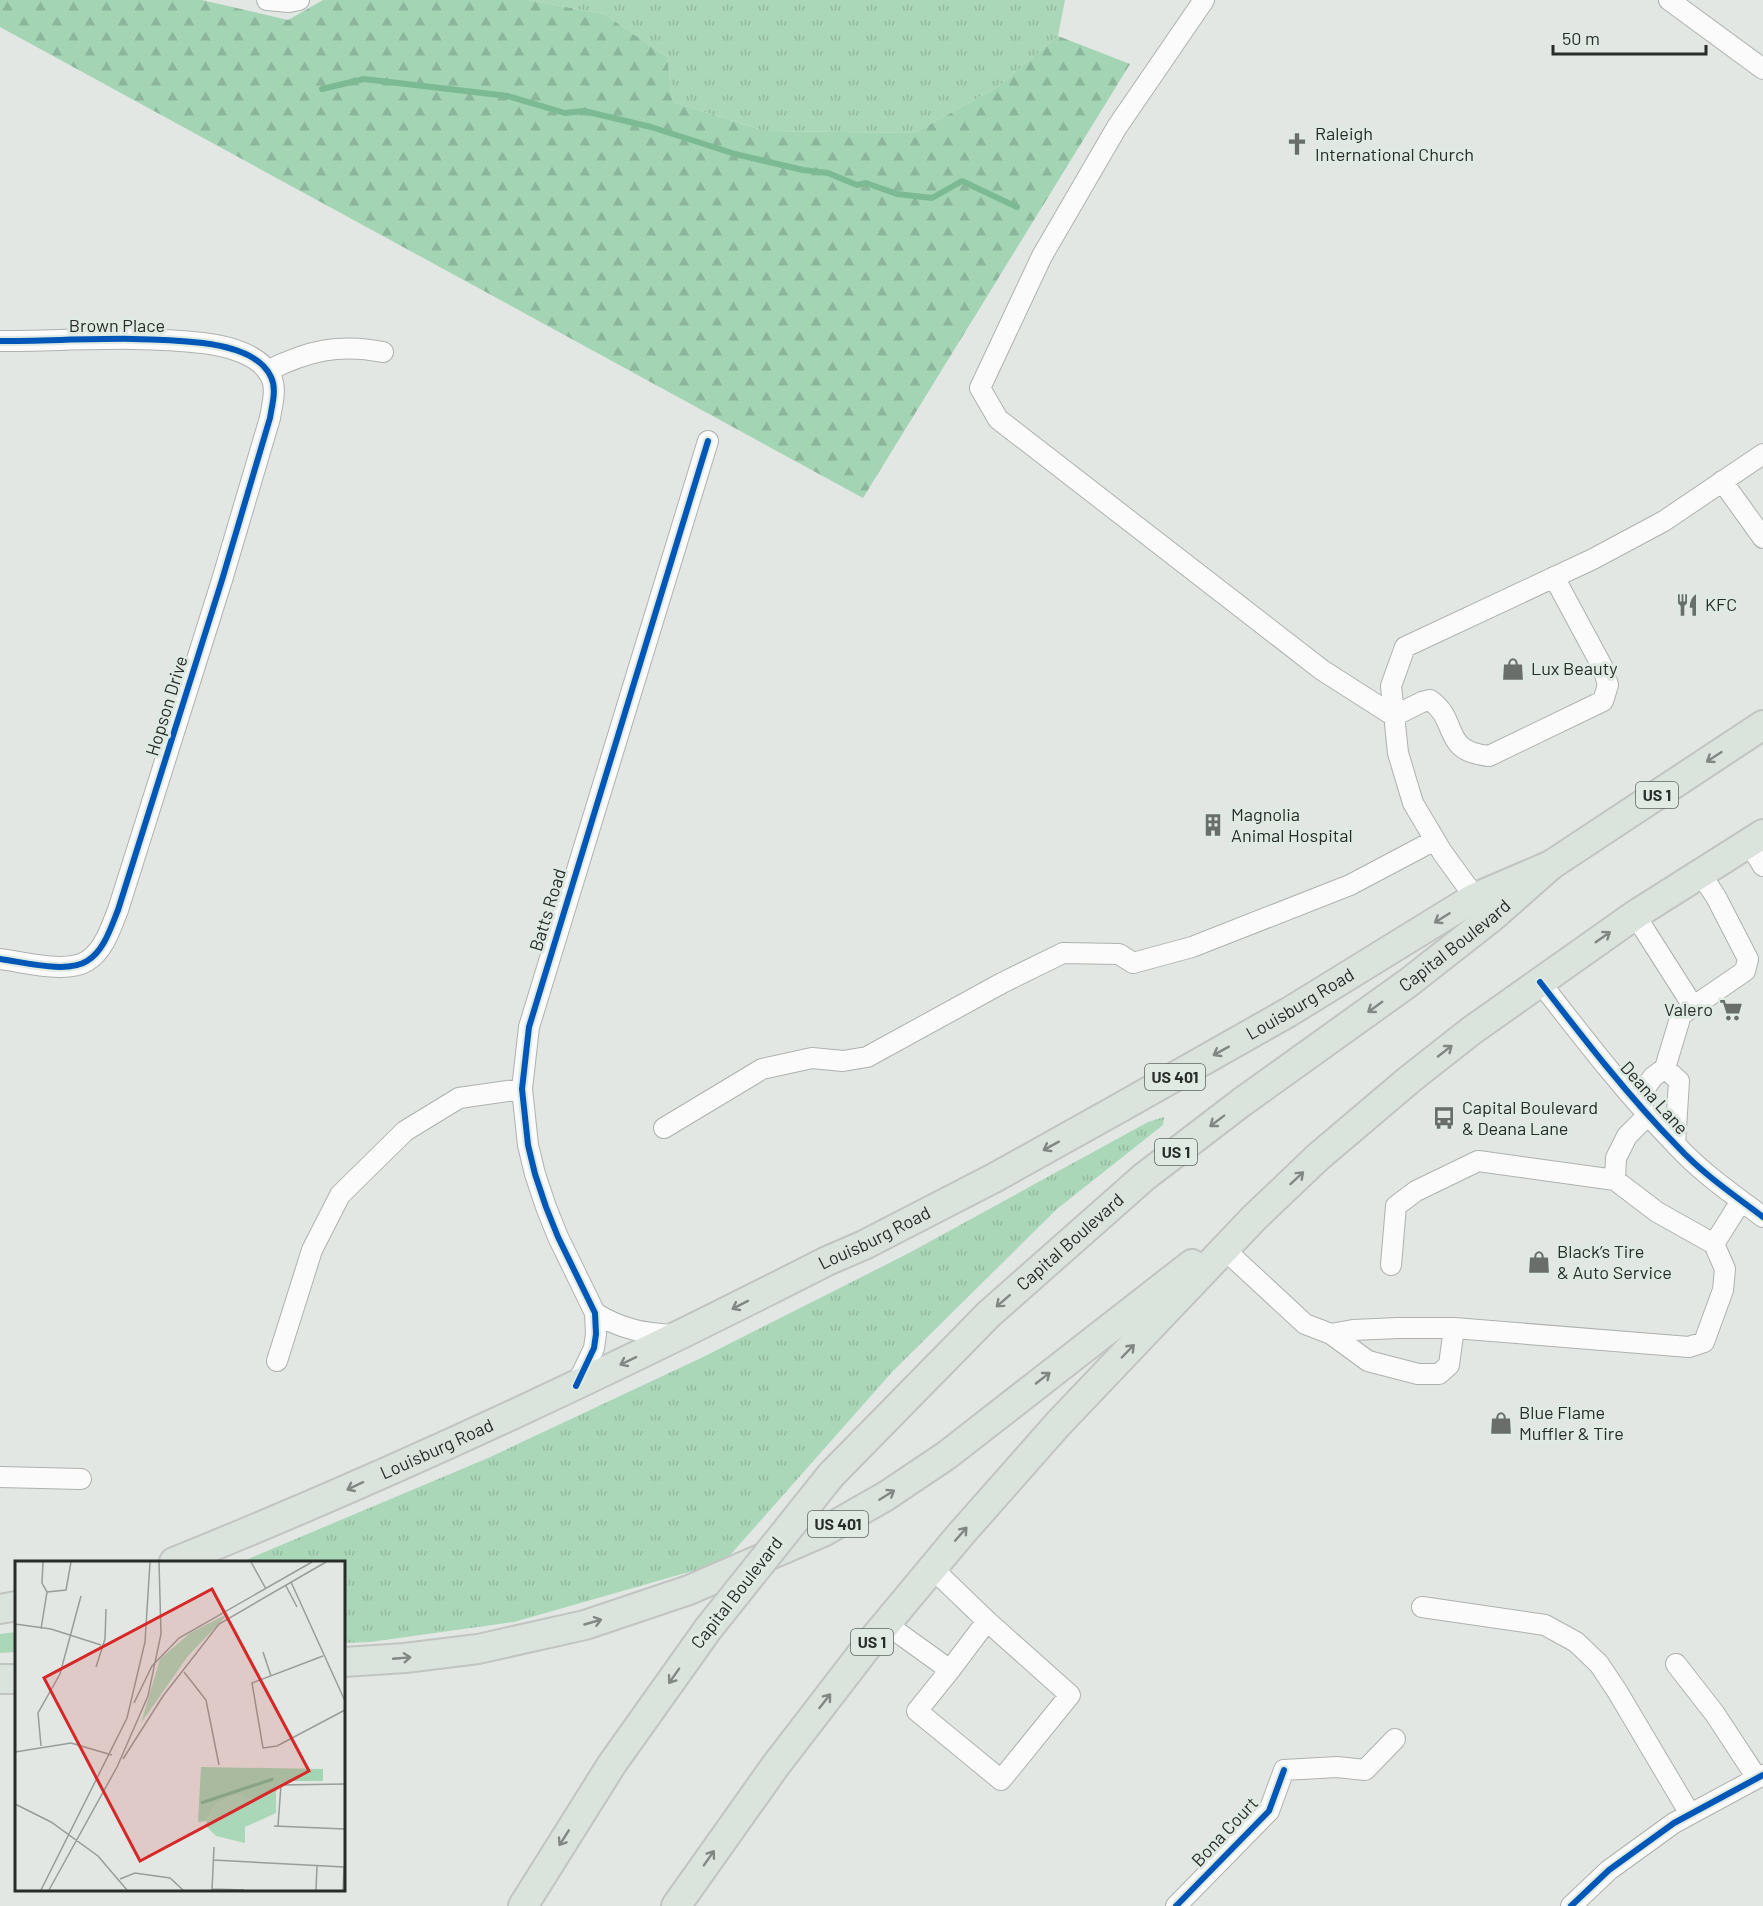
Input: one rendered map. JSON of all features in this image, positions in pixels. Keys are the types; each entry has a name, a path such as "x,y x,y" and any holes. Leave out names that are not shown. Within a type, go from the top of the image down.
{"highway":[{"name":"Capital Boulevard","path":"523,1906 612,1764 708,1629 831,1475 989,1314 1144,1177 1242,1102 1408,983 1483,908 1763,725"},
{"name":"US 1","path":"675,1906 776,1765 932,1569 1058,1424 1254,1218 1318,1158 1410,1079 1472,1030 1635,915 1701,873 1758,848"},
{"name":"Louisburg Road","path":"179,1561 299,1512 576,1386 827,1261 864,1245 994,1178 1290,1012 1483,908"},
{"name":"US 401","path":"345,1662 405,1658 478,1649 585,1625 689,1590 823,1532 886,1496 948,1455 1147,1298 1254,1218"},
{"path":"0,1609 15,1606"},
{"path":"0,1679 15,1678"}],"street":[{"path":"267,0 289,2 299,0"},
{"path":"1203,0 1117,127 1047,246 980,388 998,419 1322,670 1394,717"},
{"path":"1669,0 1763,69"},
{"name":"Brown Place","path":"0,342 149,339 204,343 235,350 253,358 266,369"},
{"path":"266,369 327,349 360,347 383,352"},
{"name":"Hopson Drive","path":"0,959 50,966 75,966 86,962 93,956 109,932 219,591 270,418 274,390 272,377 266,369"},
{"name":"Batts Road","path":"576,1386 594,1348 597,1334 595,1313 558,1238 535,1174 528,1145 522,1089 529,1027 708,441"},
{"path":"1483,908 1435,840 1413,803 1398,753 1391,686 1405,647 1593,559 1664,521 1763,454"},
{"path":"1722,481 1763,538"},
{"path":"1394,717 1430,700 1440,707 1456,743 1472,754 1489,756 1603,701 1608,685 1604,668 1554,577"},
{"path":"664,1128 762,1069 812,1058 843,1061 867,1057 1002,983 1063,953 1119,954 1132,963 1192,947 1350,885 1435,840"},
{"path":"1615,1180 1616,1158 1642,1108 1653,1077 1665,1068 1681,1015 1744,971 1748,959 1701,873"},
{"path":"1635,915 1693,1006"},
{"name":"Deana Lane","path":"1540,982 1642,1108 1675,1144 1720,1186 1763,1217"},
{"path":"1665,1068 1679,1082 1675,1144"},
{"path":"277,1361 312,1250 340,1195 405,1131 459,1098 522,1089"},
{"path":"1331,1334 1353,1330 1454,1328 1689,1347 1704,1342 1723,1290 1725,1269 1714,1244 1656,1212 1615,1180 1478,1161 1416,1191 1396,1206 1391,1265"},
{"path":"1714,1244 1741,1201"},
{"path":"1224,1249 1305,1324 1331,1334 1368,1361 1418,1374 1439,1374 1449,1365 1454,1328"},
{"path":"595,1313 613,1324 632,1331 680,1335"},
{"path":"0,1477 81,1479"},
{"path":"932,1569 1070,1695 1000,1780 917,1711 987,1621"},
{"path":"1422,1607 1545,1626 1576,1642 1599,1664 1617,1691 1690,1814"},
{"path":"886,1624 950,1670"},
{"path":"1571,1906 1609,1870 1674,1823 1760,1776 1676,1664"},
{"name":"Bona Court","path":"1176,1906 1269,1811 1284,1770 1337,1767 1365,1770 1395,1739"}],"green space":[{"path":"0,0 202,0 288,20 323,0 528,0 604,14 667,57 673,102 765,131 914,133 996,88 1058,36 1130,64 863,498 0,27"},
{"path":"528,0 1065,0 1058,36 996,88 914,133 765,131 673,102 667,57 604,14"},
{"path":"1164,1117 1163,1125 1057,1209 893,1371 724,1562 514,1622 370,1642 345,1643 345,1561 243,1561 488,1458 701,1358 909,1253 1148,1122"},
{"path":"15,1632 15,1652 0,1653 0,1634"}],"waterway":[{"path":"322,89 364,79 508,96 565,113 584,111 651,127 735,154 803,170 828,173 857,185 866,183 897,194 932,198 962,181 1017,207"}],"cycle path":[{"path":"0,341 127,339 212,344 242,352 259,362 271,377 274,392 270,418 222,580 118,910 106,938 93,957 78,965 68,967 0,959"},
{"path":"576,1386 594,1348 595,1313 546,1207 528,1145 522,1089 529,1027 708,441"},
{"path":"1540,982 1607,1067 1660,1128 1698,1166 1763,1217"},
{"path":"1176,1906 1269,1811 1284,1770"},
{"path":"1571,1906 1609,1870 1674,1823 1763,1775"}],"place":[{"name":"Raleigh International Church","path":"1297,144"},
{"name":"KFC","path":"1687,605"},
{"name":"Lux Beauty","path":"1513,669"},
{"name":"Magnolia Animal Hospital","path":"1213,825"},
{"name":"Valero","path":"1731,1010"},
{"name":"Capital Boulevard & Deana Lane","path":"1444,1118"},
{"name":"Black’s Tire & Auto Service","path":"1539,1262"},
{"name":"Blue Flame Muffler & Tire","path":"1501,1423"}]}
